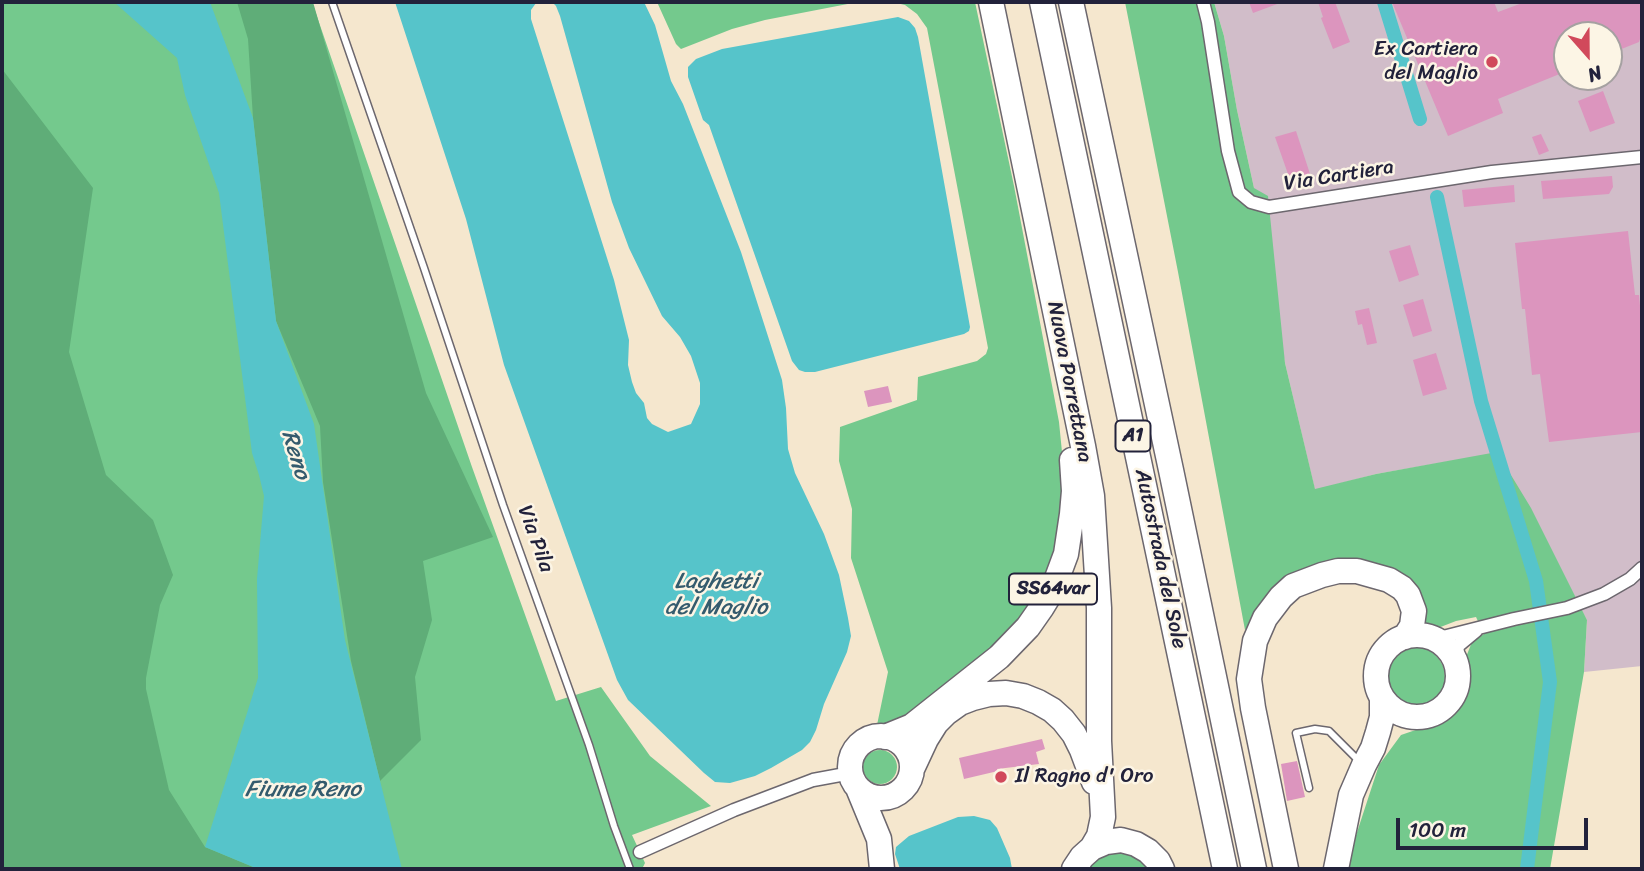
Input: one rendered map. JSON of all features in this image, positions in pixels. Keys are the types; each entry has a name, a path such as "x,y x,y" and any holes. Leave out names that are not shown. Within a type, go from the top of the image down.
{"highway":[{"name":"Nuova Porrettana","path":"991,2 1092,496 1097,550 1099,741 1102,768"},
{"name":"Autostrada del Sole","path":"1042,2 1225,869"},
{"name":"Autostrada del Sole","path":"1071,2 1255,869"},
{"name":"SS64var","path":"855,781 850,764 856,749 870,739 885,737 912,726 999,657 1028,627 1053,589 1066,554 1074,491 1066,365"},
{"path":"1286,869 1249,679 1255,641 1265,618 1293,586 1307,579 1338,571 1357,571 1389,580 1408,595 1413,618 1412,626 1405,637"},
{"path":"1425,636 1435,639 1445,646 1455,662 1458,680 1455,693 1448,704 1438,712 1412,717 1400,714 1382,698 1377,686 1378,662 1394,642 1405,637 1425,636"},
{"path":"855,781 866,794 875,798 894,795 907,784 926,739 946,713 973,698 989,694 1023,696 1052,710 1074,734 1090,769 1103,817"},
{"path":"1336,869 1351,795 1368,757 1381,717 1382,698"},
{"path":"1368,757 1390,731 1412,717"},
{"path":"885,737 894,739 907,751 912,769"},
{"name":"SS64var","path":"1102,768 1119,816 1136,844 1148,851 1162,869"},
{"path":"1074,869 1099,836 1103,817 1102,768"},
{"path":"855,781 879,839 882,869"},
{"path":"879,839 884,815 894,795"},
{"path":"1092,848 1121,840 1136,844"}],"street":[{"name":"Via Cartiera","path":"1203,2 1228,151 1239,192 1251,202 1269,206 1492,172 1642,157"},
{"path":"1435,639 1567,608 1604,594 1630,579 1642,568"},
{"path":"1455,662 1458,646 1479,629"},
{"path":"640,852 734,810 814,780 855,781"}],"lane":[{"name":"Via Pila","path":"332,2 630,869"},
{"path":"1309,788 1296,733 1315,729 1328,731 1368,757"},
{"path":"626,859 640,852"}],"shaded area":[{"path":"1214,2 1642,2 1642,666 1584,672 1587,620 1497,453 1376,474 1315,490 1285,363 1254,188 1224,36"}],"green space":[{"path":"2,2 312,2 472,467 556,701 601,687 650,756 711,806 632,835 645,863 642,869 2,869"},
{"path":"237,2 313,2 426,393 493,537 423,561 432,620 415,677 421,740 380,781 351,661 323,482 320,426 276,321 253,118 248,39"},
{"path":"657,2 858,2 765,20 732,29 681,49 676,44"},
{"path":"892,2 975,2 1014,186 1059,422 1066,492 1051,573 1019,625 914,715 882,726 877,725 888,672 851,558 852,509 839,461 840,427 917,400 918,377 977,361 986,354 988,348 927,28 917,14 905,5"},
{"path":"1125,2 1214,2 1224,36 1254,188 1268,196 1285,363 1315,489 1376,474 1497,452 1531,508 1587,620 1584,672 1550,869 1345,869 1379,765 1401,735 1442,721 1457,707 1464,690 1464,662 1472,642 1484,634 1476,617 1438,628 1426,627 1387,571 1266,598 1245,630"},
{"path":"2,69 93,188 69,352 106,475 153,520 173,575 160,605 146,678 146,689 169,790 205,847 258,869 2,869"},
{"path":"1415,647 1432,652 1440,660 1445,677 1440,694 1432,702 1415,707 1398,702 1390,694 1385,677 1390,660 1398,652"},
{"path":"880,750 892,755 897,767 892,779 880,784 868,779 863,767 868,755"},
{"path":"1118,852 1130,853 1140,858 1150,869 1088,869 1096,859"}],"water":[{"name":"Fiume Reno","path":"114,2 210,2 253,118 276,321 314,424 345,640 402,869 258,869 205,847 258,678 257,579 264,496 252,453 219,193 185,95 177,58"},
{"name":"Laghetti del Maglio","path":"395,2 539,2 531,10 531,19 614,280 629,340 628,365 632,382 644,403 647,418 652,424 668,432 691,424 700,404 700,383 691,356 680,337 662,316 629,248 612,202 560,16 552,2 644,2 655,25 671,81 683,104 741,252 782,380 788,449 795,473 824,534 839,575 851,636 810,742 802,750 755,776 730,783 715,782 628,700 617,680 504,365 466,219"},
{"path":"898,17 909,21 918,37 969,331 815,372 805,372 799,370 792,361 709,125 703,120 688,77 688,67 696,59 722,49"},
{"path":"974,816 990,820 997,828 1012,869 900,869 895,854 896,847 909,836 958,817"}],"building":[{"path":"1249,2 1280,2 1280,3 1253,13"},
{"path":"1318,2 1335,2 1350,42 1333,49"},
{"name":"Ex Cartiera del Maglio","path":"1392,2 1494,2 1498,12 1525,2 1639,2 1642,10 1642,33 1639,42 1623,48 1623,21 1553,21 1553,77 1498,99 1503,113 1448,136"},
{"path":"1603,91 1615,123 1590,132 1578,101"},
{"path":"1296,131 1311,177 1299,182 1288,174 1275,137"},
{"path":"1541,134 1549,151 1539,155 1532,137"},
{"path":"1612,176 1613,187 1609,194 1543,199 1541,181"},
{"path":"1514,185 1515,202 1464,207 1462,190"},
{"path":"1628,231 1635,295 1639,295 1642,328 1642,432 1549,442 1540,374 1532,375 1515,243"},
{"path":"1410,245 1419,275 1399,282 1389,251"},
{"path":"1423,299 1432,331 1413,337 1403,305"},
{"path":"1369,308 1377,343 1367,345 1362,324 1358,325 1355,311"},
{"path":"1436,353 1447,389 1423,396 1413,360"},
{"path":"888,386 892,402 868,407 864,391"},
{"path":"1042,739 1045,749 1036,752 1039,764 997,769 998,771 964,779 959,758"},
{"path":"1297,761 1305,797 1287,801 1281,764"}],"waterway":[{"path":"1384,2 1420,119"},
{"path":"1437,197 1481,401 1536,581 1550,682 1527,869"}],"place":[{"name":"Ex Cartiera del Maglio","path":"1492,62"},
{"name":"Il Ragno d' Oro","path":"1001,777"}],"water label":[{"name":"Reno","path":"295,455"}]}
